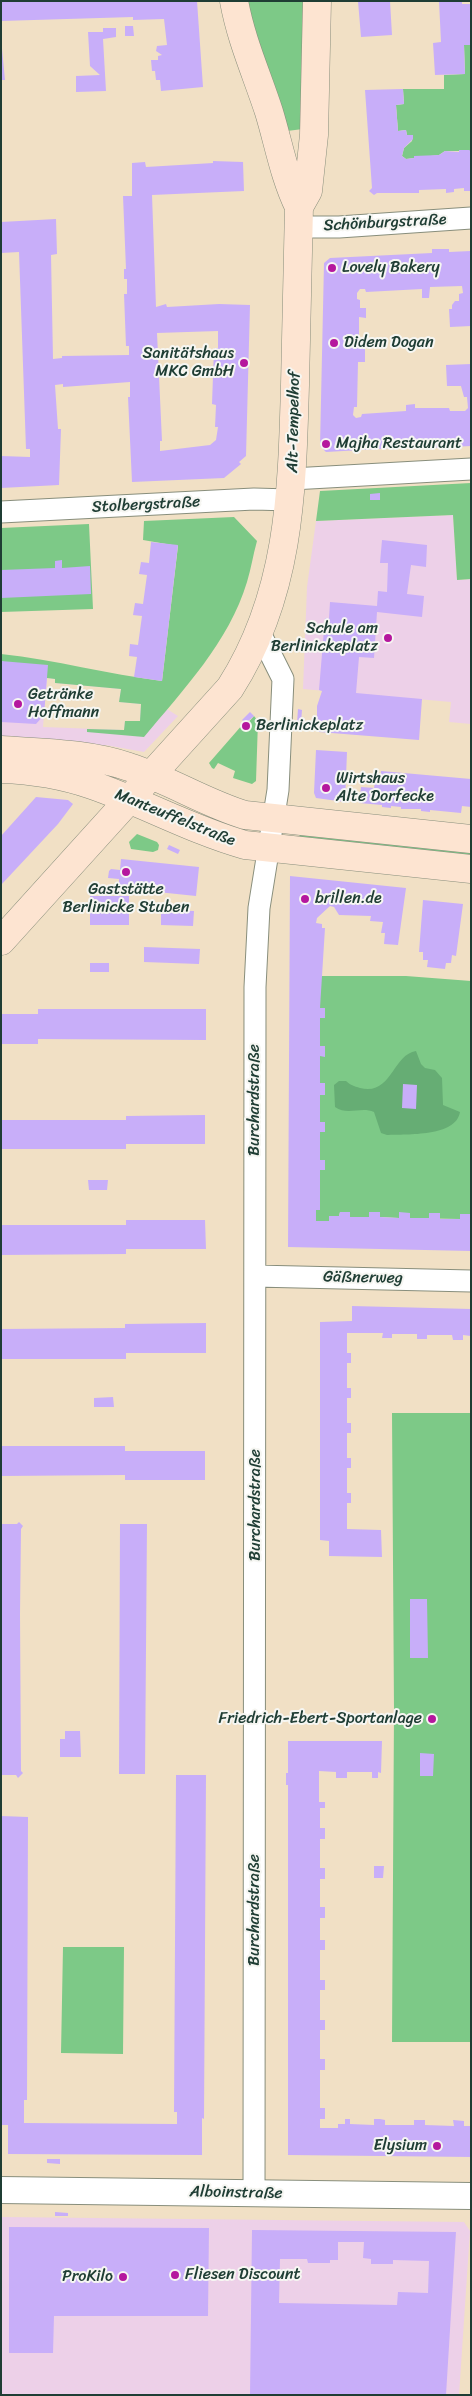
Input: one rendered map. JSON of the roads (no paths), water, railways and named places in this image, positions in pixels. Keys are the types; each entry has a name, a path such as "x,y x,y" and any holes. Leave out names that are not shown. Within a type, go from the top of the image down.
{"main road":[{"name":"Alt-Tempelhof","path":"234,1 242,37 277,140 287,182 299,217"},
{"name":"Alt-Tempelhof","path":"1,941 230,688 247,662 260,633 280,569 291,490 299,217 308,191 314,135 317,1"},
{"name":"Manteuffelstraße","path":"1,750 97,759 152,775 218,806 245,815 471,839"},
{"name":"Manteuffelstraße","path":"1,769 58,776 91,784 220,838 246,845 471,869"}],"street":[{"name":"Schönburgstraße","path":"299,217 340,227 471,218"},
{"name":"Stolbergstraße","path":"1,512 254,499 291,490 471,469"},
{"path":"260,633 283,679 278,790 274,818"},
{"name":"Burchardstraße","path":"254,2193 256,958 258,908 274,818"},
{"name":"Gäßnerweg","path":"255,1276 471,1281"},
{"name":"Alboinstraße","path":"1,2190 471,2196"}],"place":[{"name":"Lovely Bakery","path":"332,268"},
{"name":"Didem Dogan","path":"334,343"},
{"name":"Sanitätshaus MKC GmbH","path":"244,363"},
{"name":"Majha Restaurant","path":"326,444"},
{"name":"Schule am Berlinickeplatz","path":"388,638"},
{"name":"Getränke Hoffmann","path":"18,704"},
{"name":"Berlinickeplatz","path":"246,726"},
{"name":"Wirtshaus Alte Dorfecke","path":"326,788"},
{"name":"Gaststätte Berlinicke Stuben","path":"126,872"},
{"name":"brillen.de","path":"305,899"},
{"name":"Friedrich-Ebert-Sportanlage","path":"432,1719"},
{"name":"Elysium","path":"437,2146"},
{"name":"Fliesen Discount","path":"175,2275"},
{"name":"ProKilo","path":"123,2277"}]}
